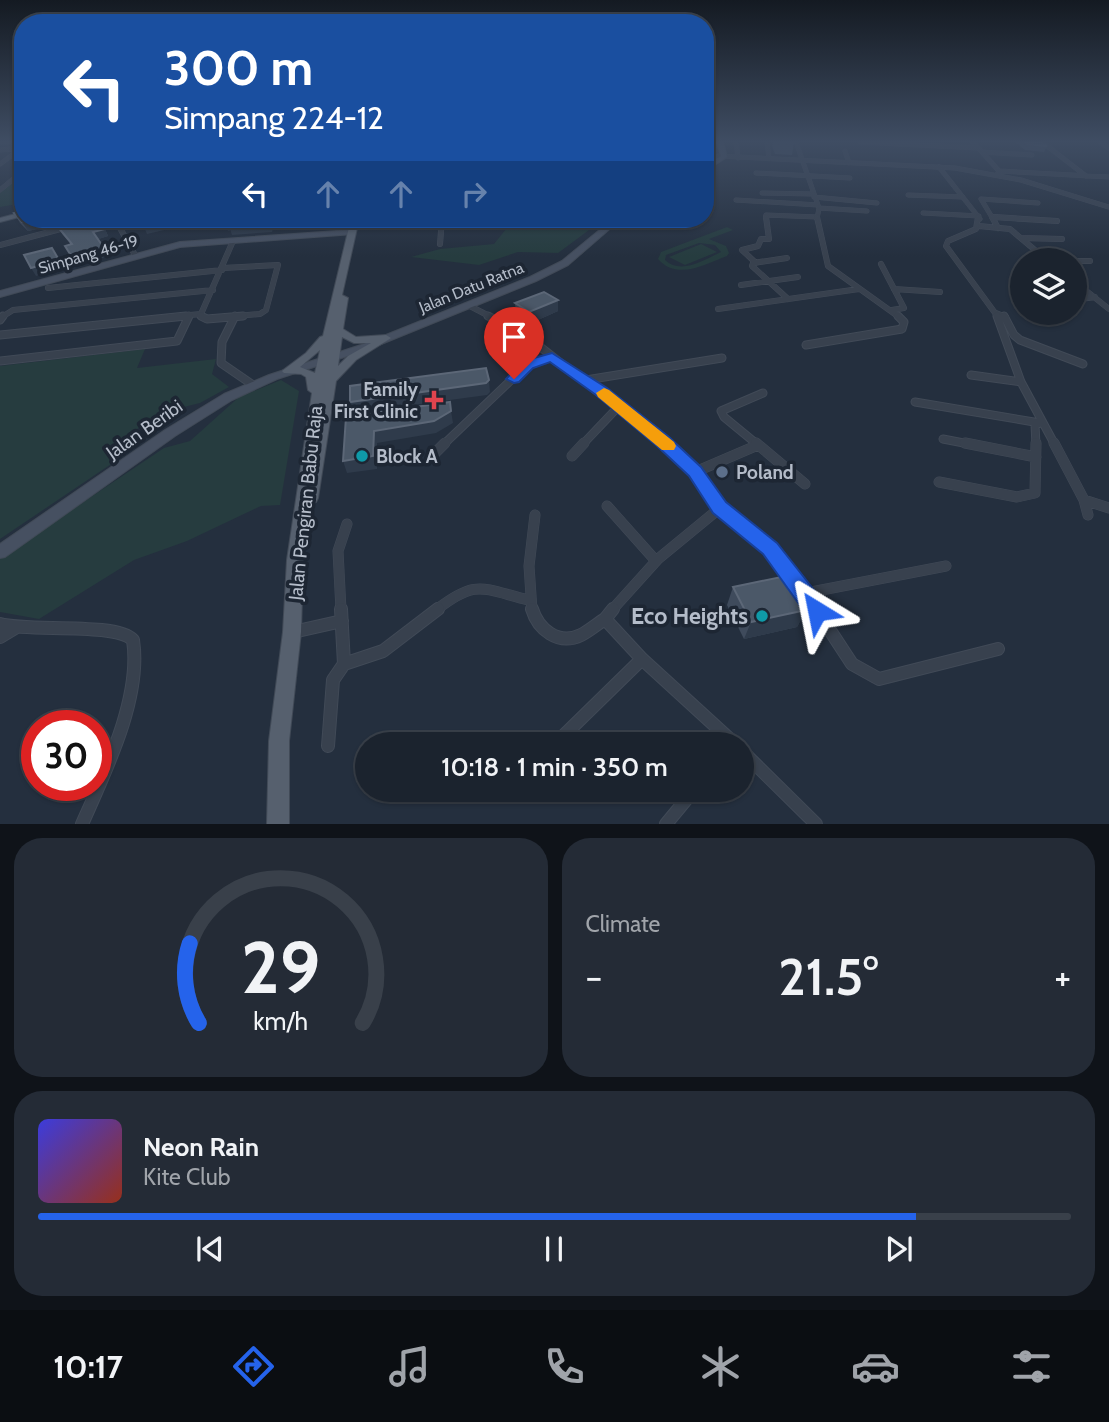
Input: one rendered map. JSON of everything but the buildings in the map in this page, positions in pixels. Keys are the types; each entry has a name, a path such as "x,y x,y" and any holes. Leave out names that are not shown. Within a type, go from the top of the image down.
{"main road":[{"name":"Jalan Pengiran Babu Raja","path":"292,628 295,560 316,408 329,358 352,228"},
{"name":"Jalan Pengiran Babu Raja","path":"333,330 361,228"},
{"name":"Jalan Datu Ratna","path":"329,358 468,305 565,263 606,228"},
{"name":"Simpang 46-19","path":"0,293 180,245 351,232"},
{"path":"288,371 316,350 333,330 354,340 386,338"},
{"path":"332,378 352,358 386,338"},
{"name":"Jalan Pengiran Babu Raja","path":"278,824 279,741 292,628 332,378 329,358"},
{"name":"Jalan Beribi","path":"0,552 199,413 253,384 329,358"},
{"path":"288,371 301,370 313,377 316,408"}],"street":[{"path":"806,345 902,329 904,322 892,310 828,266 817,217 819,207 808,180"},
{"path":"950,180 979,216 979,226"},
{"path":"1022,180 1109,207"},
{"path":"762,192 877,203"},
{"path":"908,195 963,197"},
{"path":"998,228 981,199 1038,203"},
{"path":"736,200 867,211"},
{"path":"922,214 979,216"},
{"path":"756,263 742,250 758,246 761,239 769,239 766,215 817,217"},
{"path":"994,218 1057,221"},
{"path":"1033,248 1010,229 979,226 945,243 996,313 1021,382 1040,423 1084,500 1088,515"},
{"path":"0,244 66,228"},
{"path":"120,228 135,255"},
{"path":"440,244 441,228"},
{"path":"1021,238 1062,239"},
{"path":"201,314 233,241"},
{"path":"787,258 752,266 788,299"},
{"path":"881,264 904,308 892,310"},
{"path":"48,288 278,265 266,310 260,314 208,319 201,317 201,314"},
{"path":"741,285 798,277"},
{"path":"718,309 859,289"},
{"path":"894,289 940,292"},
{"path":"0,320 5,313 13,310 213,290"},
{"path":"1087,291 1109,309"},
{"path":"1087,298 1095,297"},
{"path":"468,305 525,335 619,406 695,472 720,508 770,549 806,593 852,664 879,679 998,649"},
{"path":"996,313 1005,316 1020,340 1083,364"},
{"path":"0,335 201,314"},
{"path":"0,362 177,341 189,316"},
{"path":"235,316 222,342 220,363 253,384"},
{"path":"432,456 528,365 552,357"},
{"path":"586,380 722,358"},
{"path":"971,375 1021,382"},
{"path":"763,393 721,411 724,417 805,484"},
{"path":"915,402 1040,423"},
{"path":"572,456 619,406"},
{"path":"939,482 1017,497 1035,493 1035,425 1040,423"},
{"path":"943,439 1036,457"},
{"path":"695,472 758,445"},
{"path":"1084,500 1109,508"},
{"path":"607,506 656,561"},
{"path":"535,515 528,600 531,614 541,628 554,636 576,637 604,619 678,538 720,508"},
{"path":"344,664 338,551 347,524"},
{"path":"806,593 946,566"},
{"path":"328,746 333,680 344,664 383,651 461,591 482,588 528,600"},
{"path":"604,619 642,659 721,732"},
{"path":"292,628 342,621"},
{"path":"0,624 15,628 59,627 96,633 119,633 128,635 133,640 135,672 105,774 82,824"},
{"path":"0,637 15,628"},
{"path":"567,732 642,659"},
{"path":"754,763 816,824"},
{"path":"666,824 684,802"}],"green space":[{"path":"14,181 14,205 0,207 0,193"},
{"path":"727,227 733,230 709,239 726,246 729,253 727,256 692,269 666,266 658,259 661,252","holes":["699,243 715,245 721,252 693,265 678,266 665,260 666,255"]},
{"path":"507,228 592,228 558,253 518,252 479,265 411,257 440,249 494,244"},
{"path":"701,244 717,252 685,265 669,257"},
{"path":"145,349 137,368 216,359 212,374 229,387 200,403 172,410 138,428 129,452 0,539 0,366"},
{"path":"281,380 299,391 280,505 261,506 187,541 134,560 39,619 0,612 0,558 164,448 190,441 239,397"}],"slow traffic":[{"path":"604,393 668,446"}],"place":[{"name":"Family First Clinic","path":"434,400"},
{"name":"Block A","path":"362,456"},
{"name":"Poland","path":"722,472"},
{"name":"Eco Heights","path":"762,616"}],"route":[{"path":"514,379 528,365 552,357 602,392 695,472 720,508 770,549 806,593 817,611"}]}
